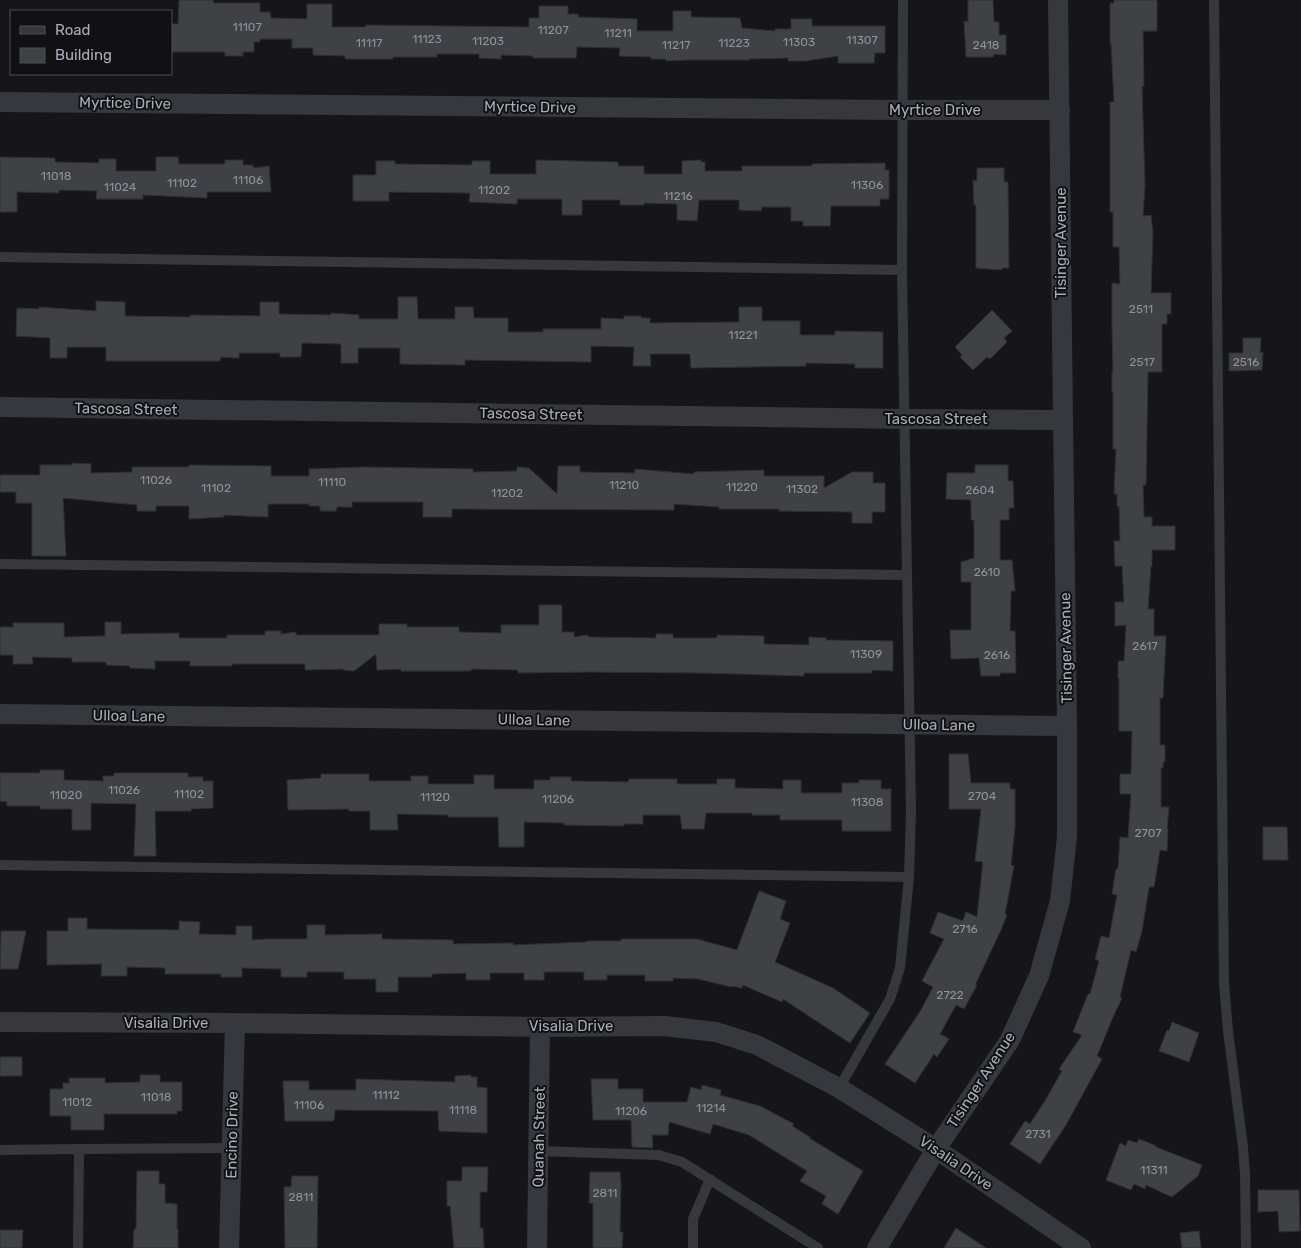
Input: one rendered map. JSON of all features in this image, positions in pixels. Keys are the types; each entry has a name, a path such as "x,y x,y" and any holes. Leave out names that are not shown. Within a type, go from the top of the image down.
{"street":[{"name":"Tisinger Avenue","path":"877,1248 936,1149 1010,1040 1039,976 1060,901 1067,837 1067,726 1058,0"},
{"name":"Myrtice Drive","path":"0,102 1060,110"},
{"name":"Tascosa Street","path":"0,407 1063,420"},
{"name":"Ulloa Lane","path":"0,714 1067,726"},
{"name":"Visalia Drive","path":"0,1022 664,1026 716,1032 757,1045 839,1088 936,1149 1081,1248"},
{"name":"Encino Drive","path":"229,1248 235,1023"},
{"name":"Quanah Street","path":"538,1248 540,1026"}],"lane":[{"path":"839,1088 890,999 900,968 909,877 911,811 906,419 902,270 903,0"},
{"path":"1214,0 1224,983 1228,1031 1244,1156 1246,1248"},
{"path":"0,256 902,270"},
{"path":"0,564 907,575"},
{"path":"0,865 909,877"},
{"path":"0,1150 232,1148"},
{"path":"78,1248 79,1149"},
{"path":"539,1151 659,1155 682,1162 818,1248"},
{"path":"693,1248 694,1219 710,1179"}],"building":[{"path":"179,0 213,0 214,3 260,3 260,12 270,12 271,18 307,19 307,4 332,4 332,27 366,27 366,25 529,27 529,18 539,18 539,6 568,6 568,14 578,14 578,17 637,19 637,31 673,31 673,11 691,11 691,17 740,18 742,28 775,31 775,29 791,29 791,19 812,19 812,26 885,26 885,53 875,53 874,63 838,63 838,56 805,61 788,61 788,58 666,61 666,59 651,59 651,57 619,56 620,48 577,47 576,58 533,58 533,56 501,55 501,59 479,58 479,54 437,54 437,57 345,59 345,56 313,55 313,48 292,48 292,39 261,39 259,42 254,42 254,52 243,52 243,56 225,56 225,52 172,52 172,24 178,24"},
{"path":"968,0 993,0 994,22 999,22 999,35 1006,35 1006,55 994,54 993,57 966,57 964,21 968,22"},
{"path":"1114,0 1157,0 1157,31 1143,31 1144,86 1142,86 1145,185 1143,216 1151,215 1153,233 1151,293 1171,293 1171,314 1167,314 1167,324 1162,324 1162,372 1148,372 1146,485 1143,485 1144,517 1152,517 1152,526 1175,526 1175,550 1152,550 1148,609 1154,609 1154,636 1166,636 1163,698 1160,698 1160,745 1165,745 1165,762 1163,762 1163,768 1161,768 1161,807 1169,807 1167,851 1160,850 1154,887 1149,887 1142,931 1136,952 1131,950 1120,997 1122,998 1097,1056 1102,1059 1066,1125 1040,1164 1010,1144 1025,1121 1030,1124 1062,1071 1059,1069 1082,1035 1073,1032 1088,994 1090,994 1099,961 1095,959 1101,936 1109,938 1117,895 1112,894 1116,869 1118,869 1120,837 1128,838 1131,794 1120,794 1120,774 1131,774 1132,731 1119,731 1118,661 1124,661 1126,625 1115,626 1115,602 1124,602 1122,566 1115,566 1114,541 1120,541 1119,506 1117,506 1117,494 1114,494 1116,449 1113,449 1112,283 1120,284 1119,247 1113,247 1113,212 1110,212 1110,102 1114,102 1110,43 1110,3 1114,3"},
{"path":"0,157 55,158 55,162 99,163 99,159 116,159 116,171 156,171 156,157 178,157 179,164 225,164 225,160 243,160 243,165 253,165 253,168 269,166 271,192 207,192 207,198 143,195 143,199 96,199 97,191 59,190 59,193 17,192 17,212 0,212"},
{"path":"536,160 618,162 618,166 644,166 644,174 682,174 682,161 701,160 701,162 705,162 705,171 742,171 742,166 885,163 885,170 889,170 889,199 880,199 880,206 831,206 830,226 803,226 803,221 791,221 791,207 762,207 761,211 739,210 739,200 699,200 697,221 677,220 677,204 644,203 644,205 620,205 620,200 582,200 582,215 562,215 562,199 517,199 517,204 469,202 470,193 389,192 389,201 353,201 353,175 376,175 376,161 395,161 395,164 472,165 472,161 490,161 490,174 536,174"},
{"path":"977,168 1004,168 1004,182 1008,182 1009,268 1002,268 1002,270 976,268 976,205 974,205 973,180 977,181"},
{"path":"398,297 417,297 418,319 455,319 455,307 473,307 474,318 508,318 508,332 543,332 543,329 601,329 601,318 624,319 624,316 650,318 650,323 739,322 739,307 762,307 762,321 800,321 800,335 835,335 835,331 883,332 883,368 855,368 855,364 806,363 806,366 691,368 690,354 650,354 651,366 633,366 634,347 591,346 591,362 465,360 465,365 400,364 400,348 358,348 358,363 341,363 341,344 302,343 301,357 280,357 280,353 239,353 239,358 221,357 220,361 106,361 106,347 67,347 67,358 50,358 50,338 16,336 17,308 39,309 39,307 96,311 96,301 125,302 125,316 260,316 260,302 279,302 279,314 331,315 331,313 359,315 359,319 398,319"},
{"path":"992,310 1012,331 1004,338 1007,342 990,359 987,357 973,370 960,357 962,355 955,347"},
{"path":"1243,338 1261,338 1260,353 1263,352 1262,370 1229,371 1229,353 1243,353"},
{"path":"72,463 91,464 91,473 132,472 132,467 189,467 189,465 271,466 271,476 309,476 309,469 365,467 473,469 473,472 517,471 517,467 529,468 557,494 558,466 580,466 580,472 635,473 635,469 694,474 694,472 764,470 764,476 824,476 824,488 852,472 873,472 873,483 885,483 885,512 872,512 872,523 852,523 852,512 719,509 719,507 674,504 674,510 452,509 452,517 423,517 423,502 352,502 352,507 337,507 336,511 320,511 320,506 309,506 309,504 268,504 268,517 224,515 224,517 189,519 189,506 156,506 156,511 137,511 137,505 63,498 66,556 32,556 32,503 16,503 16,492 0,492 0,475 40,475 40,465 72,465"},
{"path":"975,465 1008,465 1008,481 1013,481 1014,508 1009,508 1009,520 1000,520 1000,560 1012,560 1015,591 1011,591 1010,631 1015,631 1016,673 1000,673 1000,676 981,676 979,658 951,659 950,630 971,630 971,582 961,582 961,562 974,558 974,520 971,520 971,500 946,499 947,473 975,473"},
{"path":"539,605 562,605 562,632 574,632 574,637 588,635 588,637 656,638 656,634 673,634 673,638 717,638 717,635 764,636 764,644 809,645 809,637 826,638 826,640 893,641 893,671 872,670 872,673 804,673 804,676 703,673 518,673 518,670 472,669 471,671 401,671 401,669 377,670 376,654 354,671 343,669 305,670 305,664 190,666 190,661 155,661 155,669 106,665 106,662 72,662 72,658 32,657 33,664 13,664 13,655 0,655 0,627 13,627 13,623 64,623 64,637 105,636 105,622 121,622 121,634 179,633 179,638 227,638 227,635 265,635 265,631 281,631 281,634 296,632 296,635 379,635 379,624 407,624 407,627 459,627 459,632 501,633 501,625 539,625"},
{"path":"949,754 968,754 971,783 1010,783 1010,789 1015,789 1015,827 1011,865 1014,866 1005,914 1007,915 975,985 977,985 964,1009 956,1005 940,1034 949,1039 937,1057 934,1054 915,1083 885,1064 921,1010 933,987 922,981 944,939 930,933 938,912 963,921 966,912 977,917 983,862 975,861 981,809 949,809"},
{"path":"40,770 64,770 64,780 103,781 103,776 114,776 114,773 188,773 188,777 203,777 203,781 213,781 213,808 191,809 191,811 155,811 156,856 134,856 136,804 91,803 91,830 72,830 72,809 40,809 40,806 7,806 7,802 0,801 0,773 40,773"},
{"path":"321,774 369,774 369,781 411,781 411,776 428,776 428,784 474,784 474,775 494,775 494,789 534,789 534,780 550,780 550,777 571,777 571,781 628,782 629,779 677,779 677,784 717,784 717,779 735,779 735,788 783,789 783,780 801,780 801,793 842,793 842,783 859,783 859,780 881,780 881,789 891,789 891,831 842,831 842,820 780,820 780,815 752,815 752,813 706,813 704,829 682,829 680,815 643,815 643,824 624,824 624,826 524,822 524,847 499,847 498,817 397,814 398,830 370,830 370,811 349,811 349,809 288,810 287,780 321,778"},
{"path":"1263,827 1287,827 1288,860 1263,860"},
{"path":"759,891 786,901 780,919 790,923 775,962 833,988 870,1013 850,1043 783,999 782,1002 743,985 742,988 731,987 698,979 673,978 673,981 645,981 645,975 607,975 607,980 584,980 584,972 544,972 544,980 524,980 524,973 490,973 490,980 466,980 466,973 432,974 432,977 398,977 398,992 376,992 376,979 344,979 344,972 307,972 307,977 281,977 281,969 242,968 242,977 221,977 221,974 165,974 165,968 127,967 127,976 101,976 102,964 47,965 47,931 68,931 68,918 87,918 87,929 179,930 179,921 200,922 199,934 236,935 236,926 252,926 252,940 307,939 307,925 325,925 325,935 382,934 382,939 453,940 453,944 513,943 513,945 621,941 621,939 697,939 737,950"},
{"path":"1,931 26,931 18,969 0,969"},
{"path":"1172,1022 1199,1033 1189,1062 1159,1051"},
{"path":"0,1057 22,1057 22,1076 0,1076"},
{"path":"140,1075 160,1075 160,1082 182,1082 182,1111 177,1111 177,1114 104,1114 104,1130 71,1130 71,1116 50,1116 50,1089 63,1089 63,1083 69,1083 69,1078 105,1078 105,1083 140,1082"},
{"path":"471,1075 471,1077 477,1077 477,1087 487,1088 487,1133 439,1131 438,1111 335,1110 334,1120 332,1121 285,1121 283,1081 309,1081 309,1090 356,1090 356,1079 455,1082 455,1076"},
{"path":"591,1079 618,1079 618,1089 643,1089 643,1102 687,1102 691,1087 701,1090 702,1085 721,1090 720,1095 760,1106 794,1124 792,1126 809,1138 863,1171 838,1214 822,1204 826,1196 800,1181 807,1171 749,1135 713,1124 710,1134 669,1122 668,1135 652,1135 653,1148 632,1147 631,1120 593,1120"},
{"path":"1139,1139 1202,1165 1198,1176 1172,1197 1146,1185 1145,1189 1134,1184 1131,1190 1106,1180 1120,1143 1126,1146 1128,1140 1137,1143"},
{"path":"462,1167 488,1167 487,1192 480,1192 480,1228 483,1228 484,1248 454,1248 450,1206 447,1206 447,1181 462,1181"},
{"path":"137,1171 159,1171 159,1184 165,1184 165,1203 177,1204 178,1248 133,1248 134,1229 136,1229"},
{"path":"590,1172 620,1172 620,1232 623,1232 622,1248 593,1248 593,1203 589,1203"},
{"path":"292,1176 318,1176 317,1248 285,1248 284,1187 291,1187"},
{"path":"1258,1190 1299,1190 1300,1231 1279,1232 1278,1211 1258,1212"},
{"path":"956,1228 986,1248 944,1248"},
{"path":"0,1230 23,1230 22,1248 0,1248"},
{"path":"1199,1231 1201,1248 1182,1248 1180,1233"}]}
